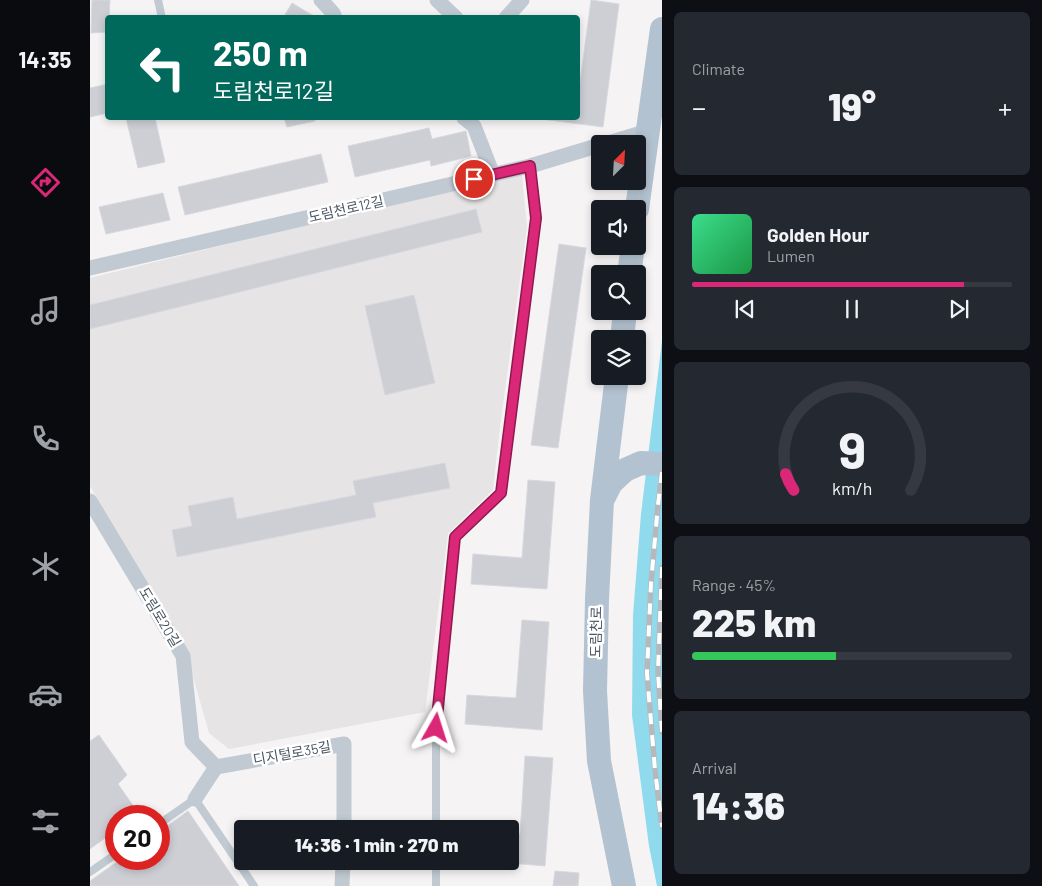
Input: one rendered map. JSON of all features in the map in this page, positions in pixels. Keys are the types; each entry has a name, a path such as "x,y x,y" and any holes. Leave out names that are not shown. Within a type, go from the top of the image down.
{"main road":[{"path":"639,200 662,29"},
{"name":"도림천로","path":"616,385 597,599 595,691 599,761 624,886"},
{"path":"607,491 625,470 641,463 662,464"}],"street":[{"path":"321,0 334,15"},
{"path":"437,0 453,15"},
{"path":"509,15 522,0"},
{"path":"466,120 474,126 493,175"},
{"path":"635,135 648,131"},
{"name":"도림천로12길","path":"90,268 493,175 591,148"},
{"name":"도림로20길","path":"90,501 183,656 192,742 216,767"},
{"name":"디지털로35길","path":"216,767 344,744 344,820"},
{"path":"195,799 216,767"},
{"path":"342,886 343,870"}],"lane":[{"path":"158,0 161,15"},
{"path":"436,820 436,728 455,537 501,493 536,218 530,166"},
{"path":"170,816 195,799 254,886"},
{"path":"90,872 105,862"},
{"path":"436,870 436,886"}],"shaded area":[{"path":"522,174 527,227 493,490 448,534 425,712 229,749 209,733 188,659 90,486 90,278"}],"water":[{"path":"662,341 662,886 657,886 649,846 632,715 633,615 641,514"}],"building":[{"path":"92,0 110,0 109,15 105,15 105,32 91,33"},
{"path":"591,0 619,4 603,127 549,120 580,120 580,82"},
{"path":"292,3 312,15 285,15"},
{"path":"105,85 105,114 90,117 90,88"},
{"path":"126,120 155,120 165,162 138,168"},
{"path":"285,120 315,120 315,121 287,127"},
{"path":"429,128 432,139 466,131 471,156 431,166 430,160 355,177 348,146"},
{"path":"321,154 328,182 185,215 178,187"},
{"path":"163,193 170,220 106,234 99,207"},
{"path":"476,209 482,232 90,329 90,305"},
{"path":"559,244 586,248 558,448 531,445"},
{"path":"414,295 435,383 385,395 365,306"},
{"path":"445,463 450,488 373,503 376,517 177,557 172,530 192,526 188,506 233,497 237,519 356,495 353,481"},
{"path":"528,480 555,482 547,589 471,584 473,554 522,558"},
{"path":"522,620 549,622 542,730 465,724 467,695 516,698"},
{"path":"99,735 127,775 118,784 133,805 105,805 105,838 90,849 90,741"},
{"path":"525,756 553,758 545,866 519,864"},
{"path":"188,811 239,886 91,886 90,881 106,870 170,870 170,824"},
{"path":"555,871 579,873 578,886 553,886"}],"railway":[{"path":"662,472 651,583 647,673 662,827"},
{"path":"662,567 658,672 662,732"}],"route":[{"path":"436,728 455,537 501,493 536,218 530,166 474,179"}]}
